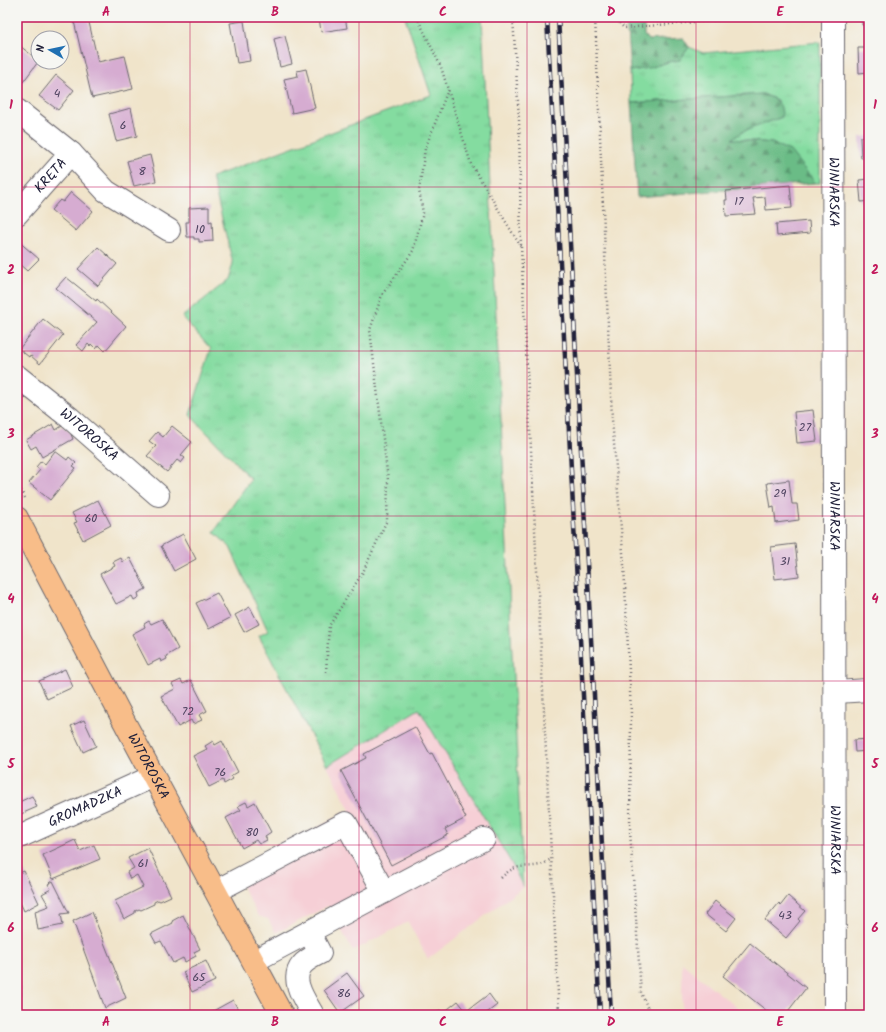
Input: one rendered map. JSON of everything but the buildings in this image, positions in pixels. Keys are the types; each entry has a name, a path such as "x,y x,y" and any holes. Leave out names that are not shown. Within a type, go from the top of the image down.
{"main road":[{"name":"WITOROSKA","path":"17,518 282,1015"}],"street":[{"name":"WINIARSKA","path":"833,17 836,692 835,1015"},
{"name":"KRĘTA","path":"17,110 71,153 17,214"},
{"path":"71,153 106,191 168,230"},
{"name":"WITOROSKA","path":"17,376 70,418 158,495"},
{"path":"836,692 869,690"},
{"name":"GROMADZKA","path":"17,838 154,776"},
{"path":"216,891 346,823 384,892"},
{"path":"254,961 484,839"},
{"path":"309,932 320,953 301,966 297,975 301,993 313,1015"}],"path":[{"path":"417,17 441,66 471,164 521,248"},
{"path":"513,17 519,119 521,248 559,1015"},
{"path":"595,17 612,419 626,596 631,713 630,831 642,993 651,1015"},
{"path":"614,17 624,28 753,17"},
{"path":"326,672 329,626 363,572 387,520 388,480 370,330 382,295 413,251 423,213 419,190 425,150 448,90"},
{"path":"502,878 510,870 520,867 541,865 551,859"}],"shaded area":[{"path":"419,709 512,864 523,887 428,959 408,922 353,951 328,906 276,933 268,919 258,916 235,873 350,810 327,766"},
{"path":"682,963 746,1015 682,1015"}],"green space":[{"path":"405,17 482,17 523,887 512,864 419,709 327,766 259,636 268,631 230,547 214,532 251,479 190,415 211,349 182,317 228,280 233,264 212,177 431,95"},
{"path":"626,17 644,17 644,35 648,40 683,38 689,47 680,60 630,71"},
{"path":"820,42 820,183 815,183 810,176 772,143 732,139 742,132 782,117 777,100 763,94 631,103 630,71 680,60 689,47 703,53"},
{"path":"763,94 778,102 781,108 782,117 742,132 732,139 772,143 790,151 815,183 637,197 631,103"}],"railway":[{"path":"547,17 600,1015"},
{"path":"558,17 611,1015"}]}
